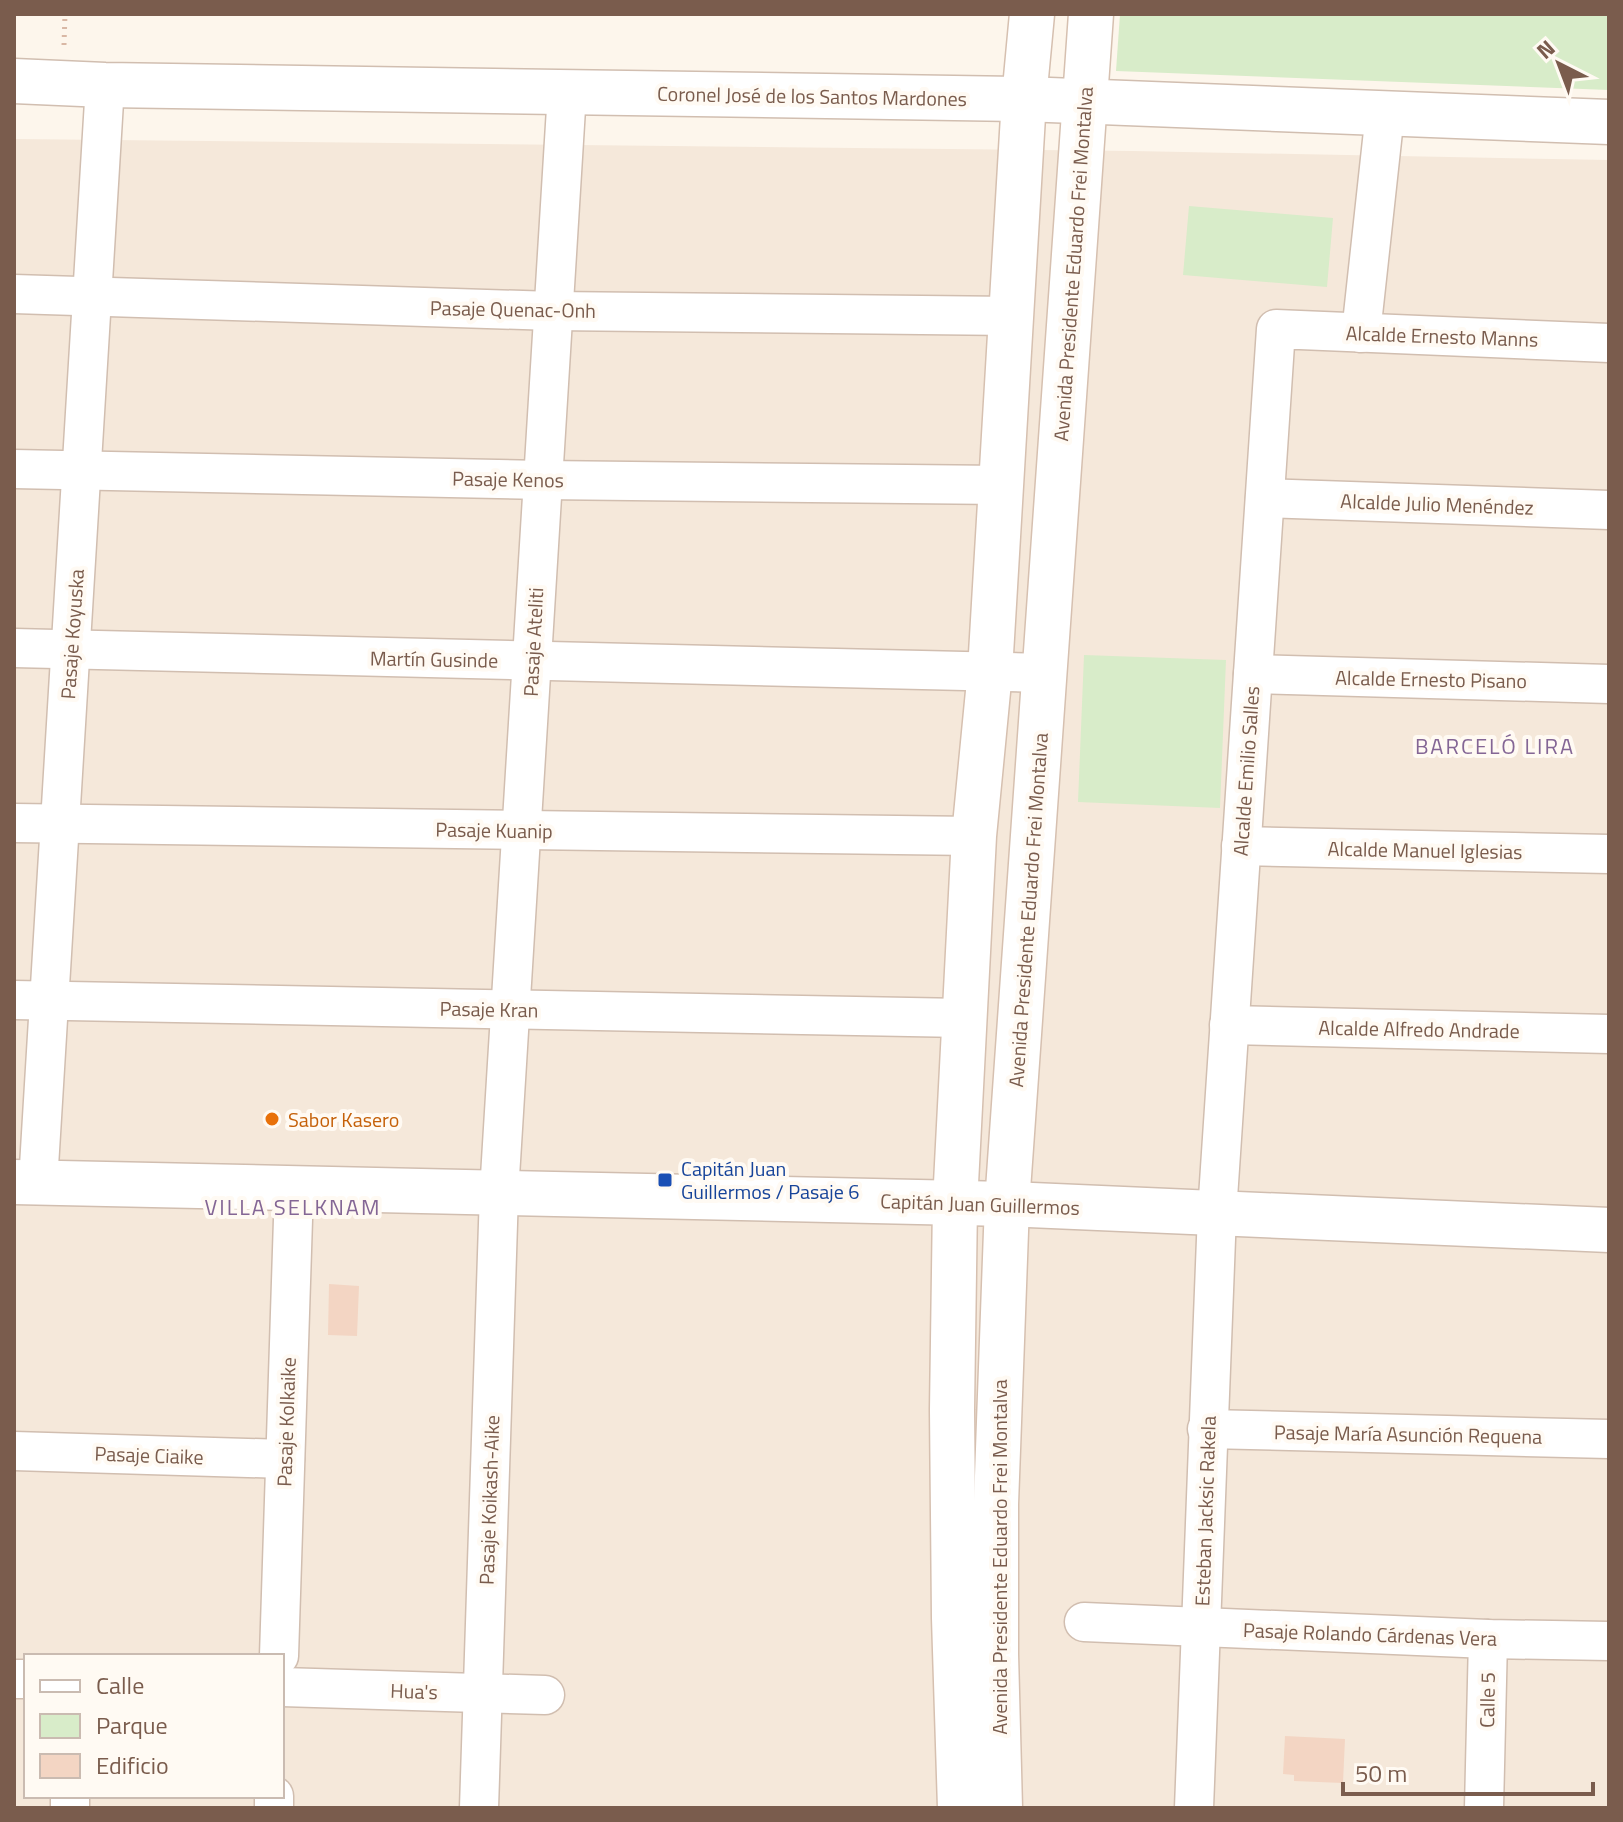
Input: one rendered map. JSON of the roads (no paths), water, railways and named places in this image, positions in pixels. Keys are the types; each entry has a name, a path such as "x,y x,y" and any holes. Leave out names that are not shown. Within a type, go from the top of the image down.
{"main road":[{"name":"Avenida Presidente Eduardo Frei Montalva","path":"960,1808 953,1442 955,1203 974,836 990,671 1024,99 1032,14"},
{"name":"Avenida Presidente Eduardo Frei Montalva","path":"1000,1808 996,1504 1007,1204 1091,14"},
{"name":"Coronel José de los Santos Mardones","path":"14,81 1024,99 1609,122"},
{"name":"Capitán Juan Guillermos","path":"26,1182 1007,1204 1609,1230"}],"street":[{"name":"Pasaje Koyuska","path":"26,1182 32,1000 61,824 105,85"},
{"name":"Pasaje Ateliti","path":"499,1193 567,92"},
{"path":"1361,333 1385,113"},
{"name":"Pasaje Quenac-Onh","path":"14,294 553,311 1013,316"},
{"name":"Alcalde Ernesto Manns","path":"1276,329 1609,343"},
{"name":"Alcalde Emilio Salles","path":"1217,1213 1276,329"},
{"name":"Pasaje Kenos","path":"14,469 543,480 1003,485"},
{"name":"Alcalde Julio Menéndez","path":"1265,498 1609,510"},
{"name":"Martín Gusinde","path":"14,648 1045,673"},
{"name":"Alcalde Ernesto Pisano","path":"1253,674 1609,684"},
{"name":"Pasaje Kuanip","path":"14,823 974,836"},
{"name":"Alcalde Manuel Iglesias","path":"1241,846 1609,854"},
{"name":"Pasaje Kran","path":"32,1000 963,1018"},
{"name":"Alcalde Alfredo Andrade","path":"1229,1025 1609,1034"},
{"name":"Pasaje Kolkaike","path":"279,1654 294,1188"},
{"name":"Pasaje Koikash-Aike","path":"479,1808 499,1193"},
{"name":"Esteban Jacksic Rakela","path":"1194,1808 1217,1213"},
{"name":"Pasaje María Asunción Requena","path":"1207,1429 1609,1439"},
{"name":"Pasaje Ciaike","path":"14,1451 285,1459"},
{"name":"Pasaje Rolando Cárdenas Vera","path":"1084,1622 1609,1641"},
{"name":"Calle 5","path":"1484,1808 1488,1639"},
{"name":"Hua's","path":"284,1687 545,1695"}],"place":[{"name":"Sabor Kasero","path":"272,1119"},
{"name":"Capitán Juan Guillermos / Pasaje 6","path":"665,1180"}],"district":[{"name":"BARCELÓ LIRA","path":"1495,746"},
{"name":"VILLA SELKNAM","path":"293,1207"}]}
